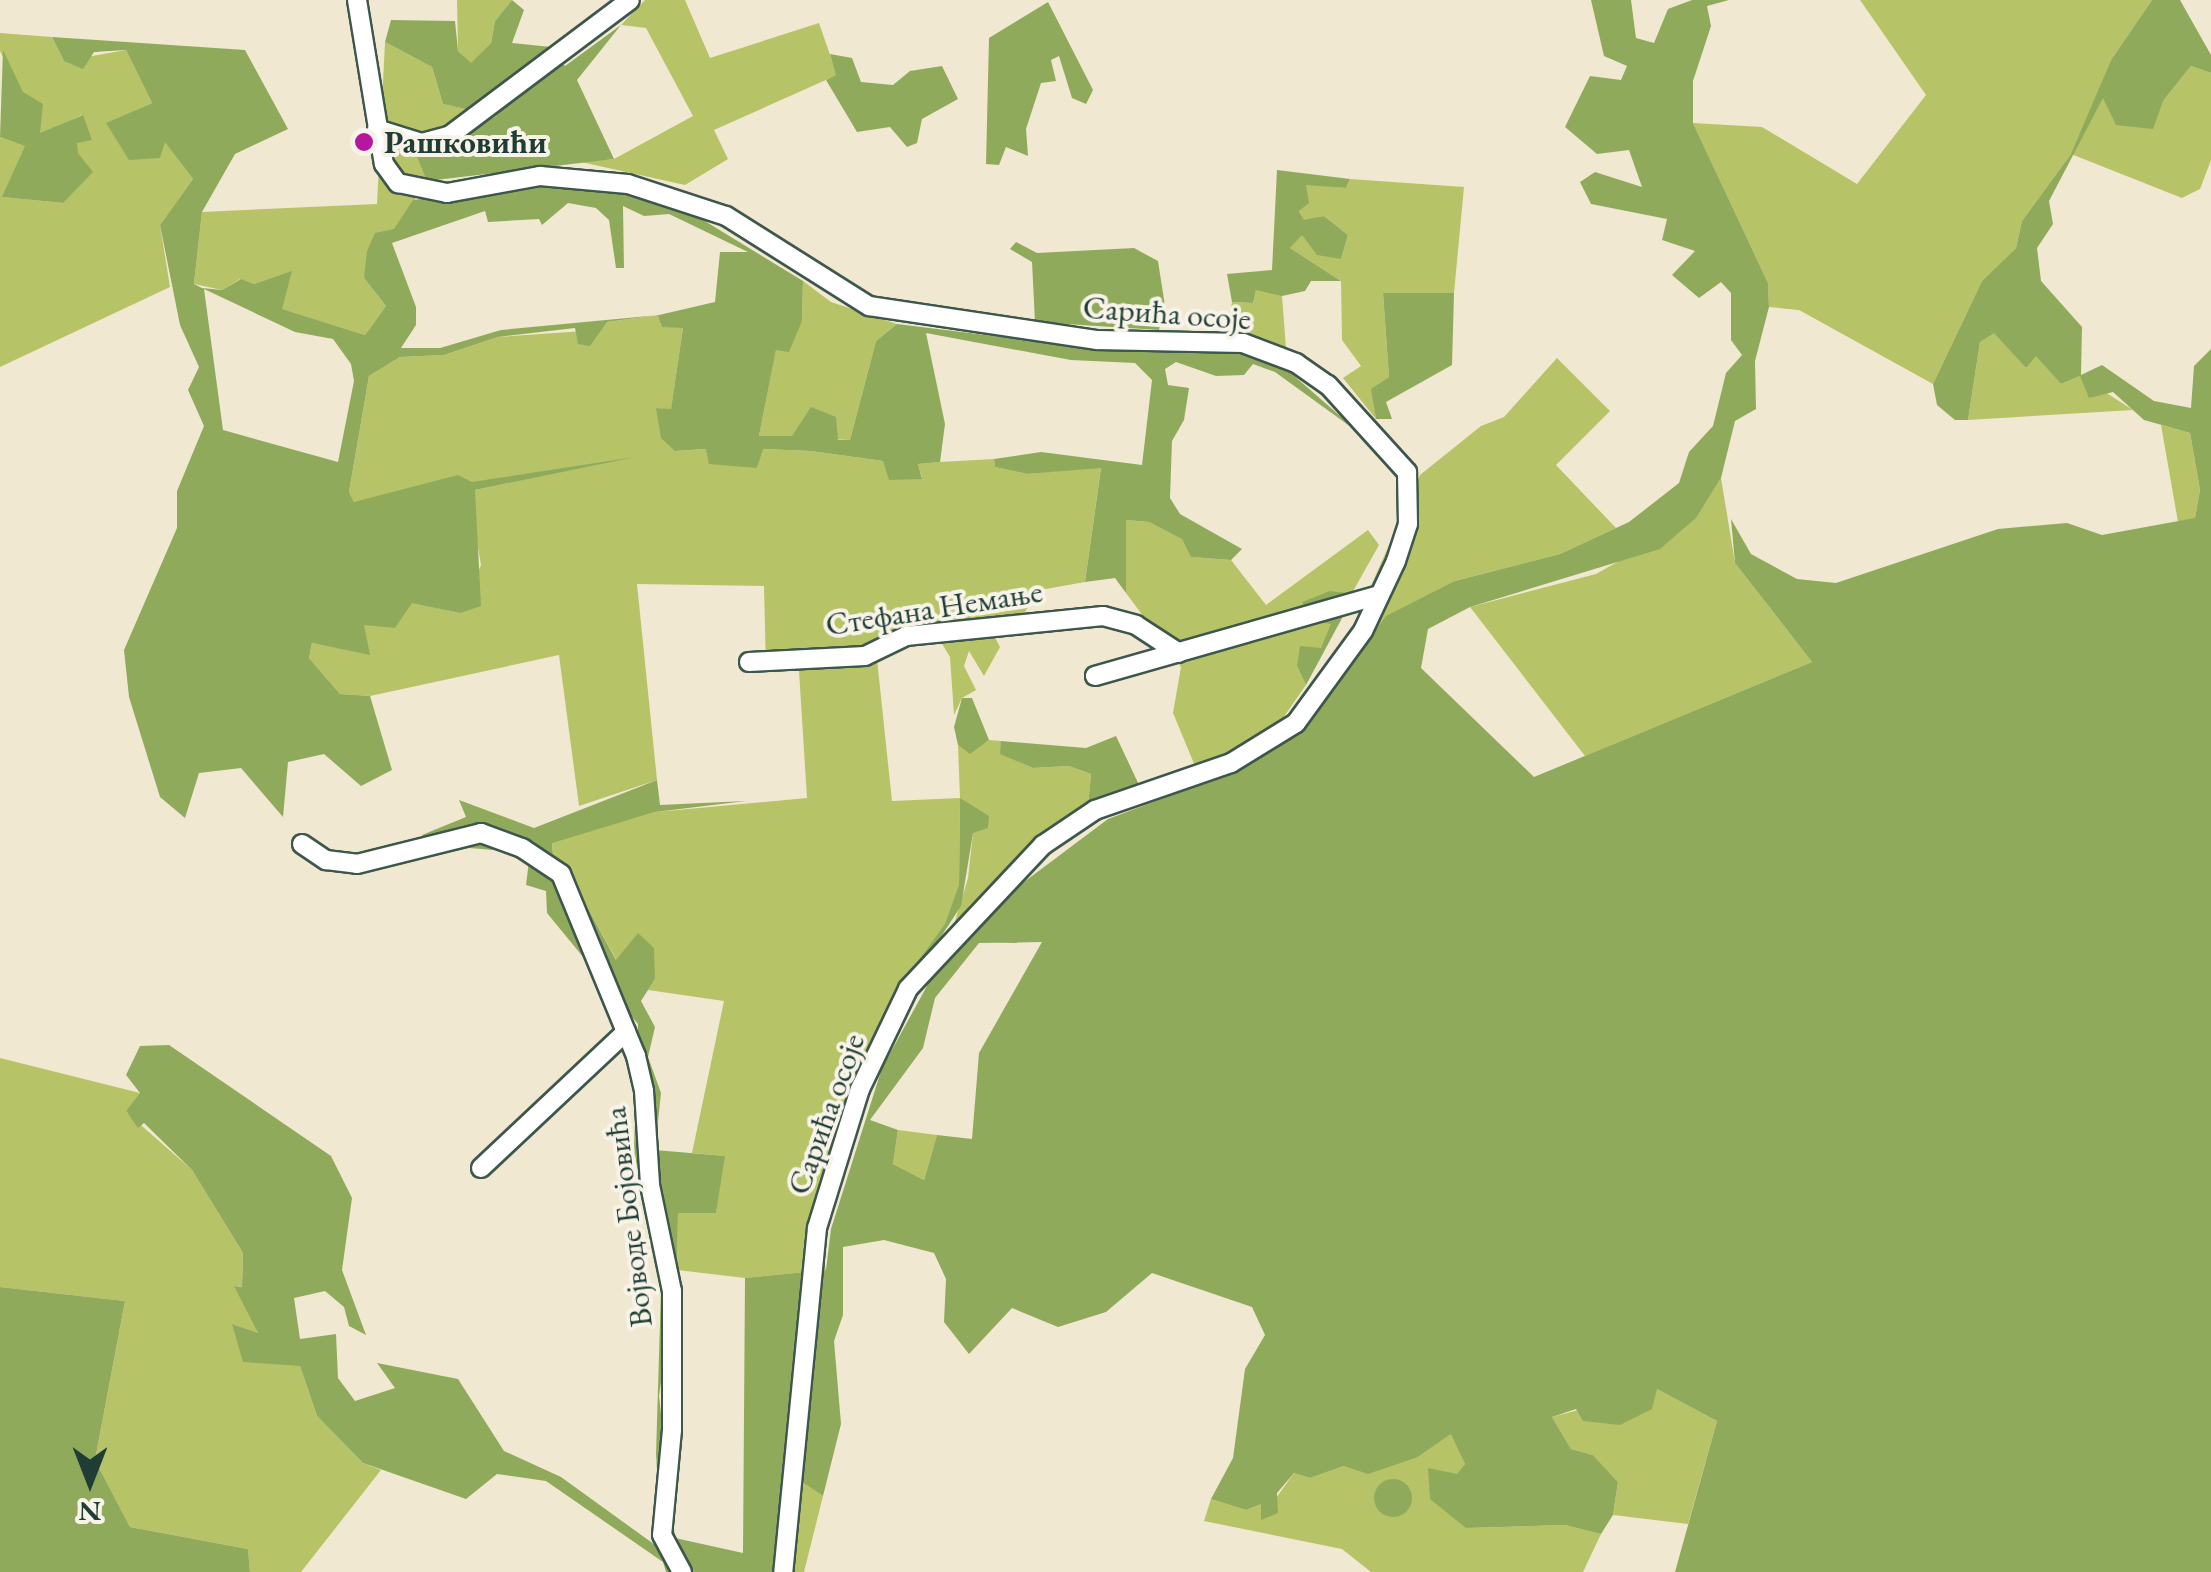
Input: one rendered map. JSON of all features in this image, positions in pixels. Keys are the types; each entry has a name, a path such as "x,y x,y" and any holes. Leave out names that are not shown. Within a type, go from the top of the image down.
{"street":[{"name":"Сарића осоје","path":"357,0 373,71 384,164 398,183 421,192 540,176 628,184 726,216 869,306 1098,340 1242,343 1296,363 1328,385 1407,472 1408,524 1380,596 1364,630 1296,723 1231,763 1096,810 1043,845 908,989 860,1088 817,1228 783,1572"},
{"path":"377,129 422,143 449,136 630,0"},
{"path":"1095,676 1380,596"},
{"name":"Стефана Немање","path":"749,662 865,656 906,636 1103,616 1136,625 1178,653"},
{"name":"Војводе Бојовића","path":"302,844 326,860 356,864 482,833 522,848 561,874 626,1032 644,1091 650,1185 672,1291 672,1430 662,1535 682,1572"},
{"name":"Војводе Бојовића","path":"482,1168 626,1032"}],"green space":[{"path":"457,0 512,0 495,21 491,43 471,64 458,51"},
{"path":"512,0 524,10 512,43 551,47 565,66 621,25 577,80 614,159 427,181 416,154 497,116 443,104 432,67 385,42 391,20 455,21 458,51 471,63 491,43 495,21"},
{"path":"645,0 685,0 710,58 819,23 837,75 714,130 728,159 685,185 581,162 614,159 693,116 646,28 621,25"},
{"path":"1591,0 1631,0 1636,38 1654,43 1668,9 1692,0 1729,0 1707,6 1711,26 1693,81 1693,123 1768,283 1769,307 1755,361 1756,409 1735,421 1721,478 1697,517 1660,549 1470,607 1428,629 1421,668 1534,777 1812,662 1735,563 1731,519 1751,554 1797,579 1836,583 1998,529 2067,523 2102,535 2195,518 2200,490 2190,433 2144,420 2113,392 2089,398 2080,376 2061,384 2036,356 2026,368 1994,333 1980,342 1968,420 1955,420 1937,405 1933,384 1982,281 2016,248 2022,221 2071,154 2111,60 2152,0 2180,0 2211,55 2211,73 2191,66 2163,101 2153,129 2116,125 2103,98 2049,201 2053,224 2037,248 2041,281 2082,327 2081,375 2102,365 2154,401 2191,408 2194,366 2211,349 2211,1572 1675,1572 1717,1421 1657,1389 1652,1409 1620,1425 1583,1421 1576,1409 1552,1417 1571,1449 1593,1455 1618,1482 1613,1515 1601,1534 1565,1525 1466,1528 1430,1499 1428,1468 1457,1474 1465,1464 1451,1434 1418,1457 1368,1474 1344,1466 1310,1478 1294,1473 1277,1493 1278,1513 1261,1520 1261,1504 1246,1510 1211,1499 1233,1458 1245,1369 1265,1335 1252,1307 1152,1273 1106,1312 1058,1327 1012,1308 969,1354 944,1322 946,1279 934,1253 884,1240 843,1247 843,1315 834,1341 841,1424 823,1496 801,1481 792,1572 666,1572 663,1562 546,1481 497,1474 466,1499 363,1463 317,1416 300,1366 243,1362 232,1324 258,1333 234,1286 242,1287 243,1253 192,1170 144,1123 138,1128 126,1111 140,1093 126,1075 140,1046 169,1045 331,1156 352,1198 342,1270 366,1335 349,1326 344,1307 325,1291 294,1298 300,1339 336,1334 338,1378 355,1401 395,1388 377,1363 458,1379 504,1451 561,1477 662,1550 656,1454 661,1289 634,1151 638,1024 547,913 546,891 526,885 529,861 506,851 469,848 434,856 422,835 466,817 459,800 534,828 657,780 660,805 746,801 655,812 552,843 555,879 586,905 616,960 638,933 654,948 655,979 641,1001 655,1027 648,1057 661,1093 655,1150 725,1156 716,1213 678,1213 677,1270 659,1396 675,1538 743,1553 745,1278 826,1270 831,1229 882,1068 933,975 1008,894 1108,819 1212,780 1313,717 1386,616 1455,581 1560,554 1629,522 1679,483 1689,452 1713,426 1726,373 1742,355 1731,340 1731,293 1721,282 1699,298 1672,275 1695,251 1662,240 1667,219 1591,204 1580,182 1595,172 1642,187 1629,150 1597,154 1565,127 1590,76 1621,80 1627,66 1604,56","holes":["1042,942 979,1053 972,1139 937,1135 924,1180 893,1164 898,1130 870,1120 923,1048 935,998 979,943"]},
{"path":"1860,0 2152,0 2111,60 2077,142 2103,96 2163,101 2191,66 2211,73 2211,160 2200,189 2182,198 2071,154 2022,221 2016,248 1982,281 1933,384 1799,310 1769,307 1768,283 1693,123 1762,127 1857,184 1926,95"},
{"path":"1048,2 1093,90 1086,104 1072,98 1059,56 1051,60 1056,81 1041,83 1026,129 1028,156 1006,147 999,165 986,164 989,38"},
{"path":"0,33 52,37 64,61 126,50 152,103 107,123 165,141 193,179 160,225 170,287 0,367 0,137 26,146 3,197 63,203 82,115 40,134 0,51"},
{"path":"52,37 245,50 288,129 235,154 202,212 194,284 222,290 241,279 254,284 292,271 282,309 365,335 386,306 364,278 367,251 375,233 394,229 413,200 553,182 613,186 672,201 803,281 802,321 789,352 776,350 759,436 792,436 811,407 836,417 838,440 850,440 876,341 897,324 1075,346 1240,352 1277,361 1362,435 1275,372 1253,364 1244,375 1216,376 1176,362 1165,369 1168,385 1189,388 1184,420 1172,441 1170,498 1180,514 1242,549 1231,560 1191,557 1182,539 1149,522 1126,520 1126,593 1115,578 1085,582 1101,468 1027,474 995,467 994,459 1041,452 1142,465 1152,380 1135,363 1071,360 926,333 945,424 940,462 918,464 922,479 889,480 883,461 811,451 763,449 757,468 709,464 706,449 675,451 661,438 656,408 671,409 683,328 662,327 658,315 715,302 720,252 748,252 669,214 644,216 623,206 624,268 616,268 609,220 596,208 568,203 542,225 539,219 488,222 485,211 392,243 416,307 416,325 401,348 440,348 501,330 656,315 607,322 590,346 578,344 575,328 498,337 444,355 400,357 369,376 349,492 354,502 458,475 472,482 635,457 475,490 481,606 460,613 412,603 395,628 364,625 370,655 312,643 309,658 340,694 370,696 392,770 361,786 324,754 288,762 283,817 241,768 199,773 185,818 160,797 129,697 124,650 177,528 177,491 204,426 188,390 199,367 180,325 160,225 193,179 165,142 160,158 129,160 106,123 152,103 126,50 94,52 83,69 64,61","holes":["204,289 295,332 333,339 351,364 354,381 338,462 223,430"]},
{"path":"385,42 432,67 443,104 499,116 427,181 364,278 386,306 365,335 281,309 291,272 254,284 240,279 222,290 194,284 202,212 377,204"},
{"path":"3,50 23,92 43,104 40,133 83,115 92,140 77,143 78,153 93,172 63,203 2,197 25,146 0,137"},
{"path":"830,54 852,58 861,82 893,85 910,71 942,66 958,99 922,119 917,143 907,147 890,127 857,132 826,80 836,75"},
{"path":"1277,170 1350,179 1346,188 1306,185 1309,203 1299,211 1304,220 1324,216 1348,235 1341,259 1317,255 1302,235 1290,248 1341,281 1311,281 1305,291 1282,296 1256,290 1253,303 1232,302 1227,274 1272,270"},
{"path":"1350,179 1464,187 1454,293 1383,293 1389,377 1372,389 1376,419 1343,378 1361,366 1342,340 1341,281 1290,248 1301,234 1341,259 1348,235 1324,216 1304,221 1299,210 1306,184 1346,188"},
{"path":"1016,242 1037,253 1134,248 1158,261 1165,306 1159,330 1035,322 1032,262 1010,249"},
{"path":"803,281 831,302 897,324 876,341 850,440 759,436 776,349 802,321"},
{"path":"1271,289 1282,296 1286,348 1227,330 1232,302 1253,303 1256,290"},
{"path":"1383,293 1454,293 1452,365 1386,402 1392,419 1376,419 1371,389 1389,377"},
{"path":"659,315 683,328 671,410 657,408 676,451 706,449 757,468 762,449 811,451 883,461 922,478 918,464 940,462 994,459 995,467 1027,474 1101,467 1085,582 1040,590 1020,619 987,622 1000,647 984,676 969,651 964,666 976,690 962,698 954,715 950,657 938,637 906,642 877,659 892,801 960,798 959,884 945,925 905,979 867,1050 811,1211 826,1270 745,1278 677,1270 678,1213 716,1212 724,1156 692,1153 724,1001 648,990 655,979 617,961 586,905 555,879 552,842 655,812 807,798 799,671 766,669 764,586 637,584 657,780 579,806 559,655 370,696 340,694 309,658 312,643 369,654 363,625 412,602 460,613 481,565 470,500 475,490 604,463 354,502 349,492 369,376 400,357 444,355 498,337 598,330 607,322"},
{"path":"1994,332 2026,368 2036,355 2061,384 2080,376 2133,410 1968,420 1980,342"},
{"path":"1557,358 1610,411 1556,465 1616,528 1560,554 1455,581 1313,717 1420,475 1481,426 1504,417"},
{"path":"2161,425 2190,433 2200,490 2195,519 2178,522"},
{"path":"1721,478 1735,563 1812,662 1585,756 1470,607 1596,574 1697,517"},
{"path":"1126,520 1149,522 1183,539 1192,557 1231,560 1266,605 1368,530 1379,545 1321,648 1297,666 1306,685 1274,731 1250,747 1195,766 1173,713 1181,667 1126,593"},
{"path":"1330,591 1355,594 1306,685 1297,666 1300,646 1321,648 1331,624 1312,621 1302,602"},
{"path":"962,698 972,698 989,740 970,754 958,745 954,727"},
{"path":"1116,736 1140,787 1088,806 1091,774 1069,766 1033,768 1000,754 1001,741 1086,748"},
{"path":"989,740 1001,741 1001,754 1033,768 1069,766 1091,774 1088,806 1010,865 953,928 968,878 973,833 960,798 958,745 970,753"},
{"path":"960,798 989,816 988,828 973,833 961,906 867,1050 905,979 945,924 959,884"},
{"path":"0,1058 140,1093 126,1112 192,1170 243,1253 242,1287 236,1286 259,1335 233,1324 300,1366 317,1416 363,1463 381,1470 301,1572 250,1572 248,1549 130,1527 95,1460 125,1301 0,1287"},
{"path":"898,1130 937,1135 924,1180 893,1164"},
{"path":"0,1287 125,1301 95,1460 130,1527 248,1549 250,1572 0,1572"},
{"path":"1657,1389 1717,1421 1688,1524 1613,1515 1618,1482 1593,1455 1571,1449 1552,1417"},
{"path":"1452,1433 1465,1464 1458,1474 1466,1528 1565,1525 1601,1534 1583,1572 1371,1572 1342,1549 1204,1521 1211,1499 1246,1510 1261,1504 1261,1519 1294,1473 1310,1478 1344,1466 1418,1457"},
{"path":"1393,1479 1406,1485 1412,1498 1406,1511 1393,1517 1380,1511 1374,1498 1380,1485"},
{"path":"801,1480 823,1496 804,1572 792,1572"}],"place":[{"name":"Рашковићи","path":"364,142"}]}
